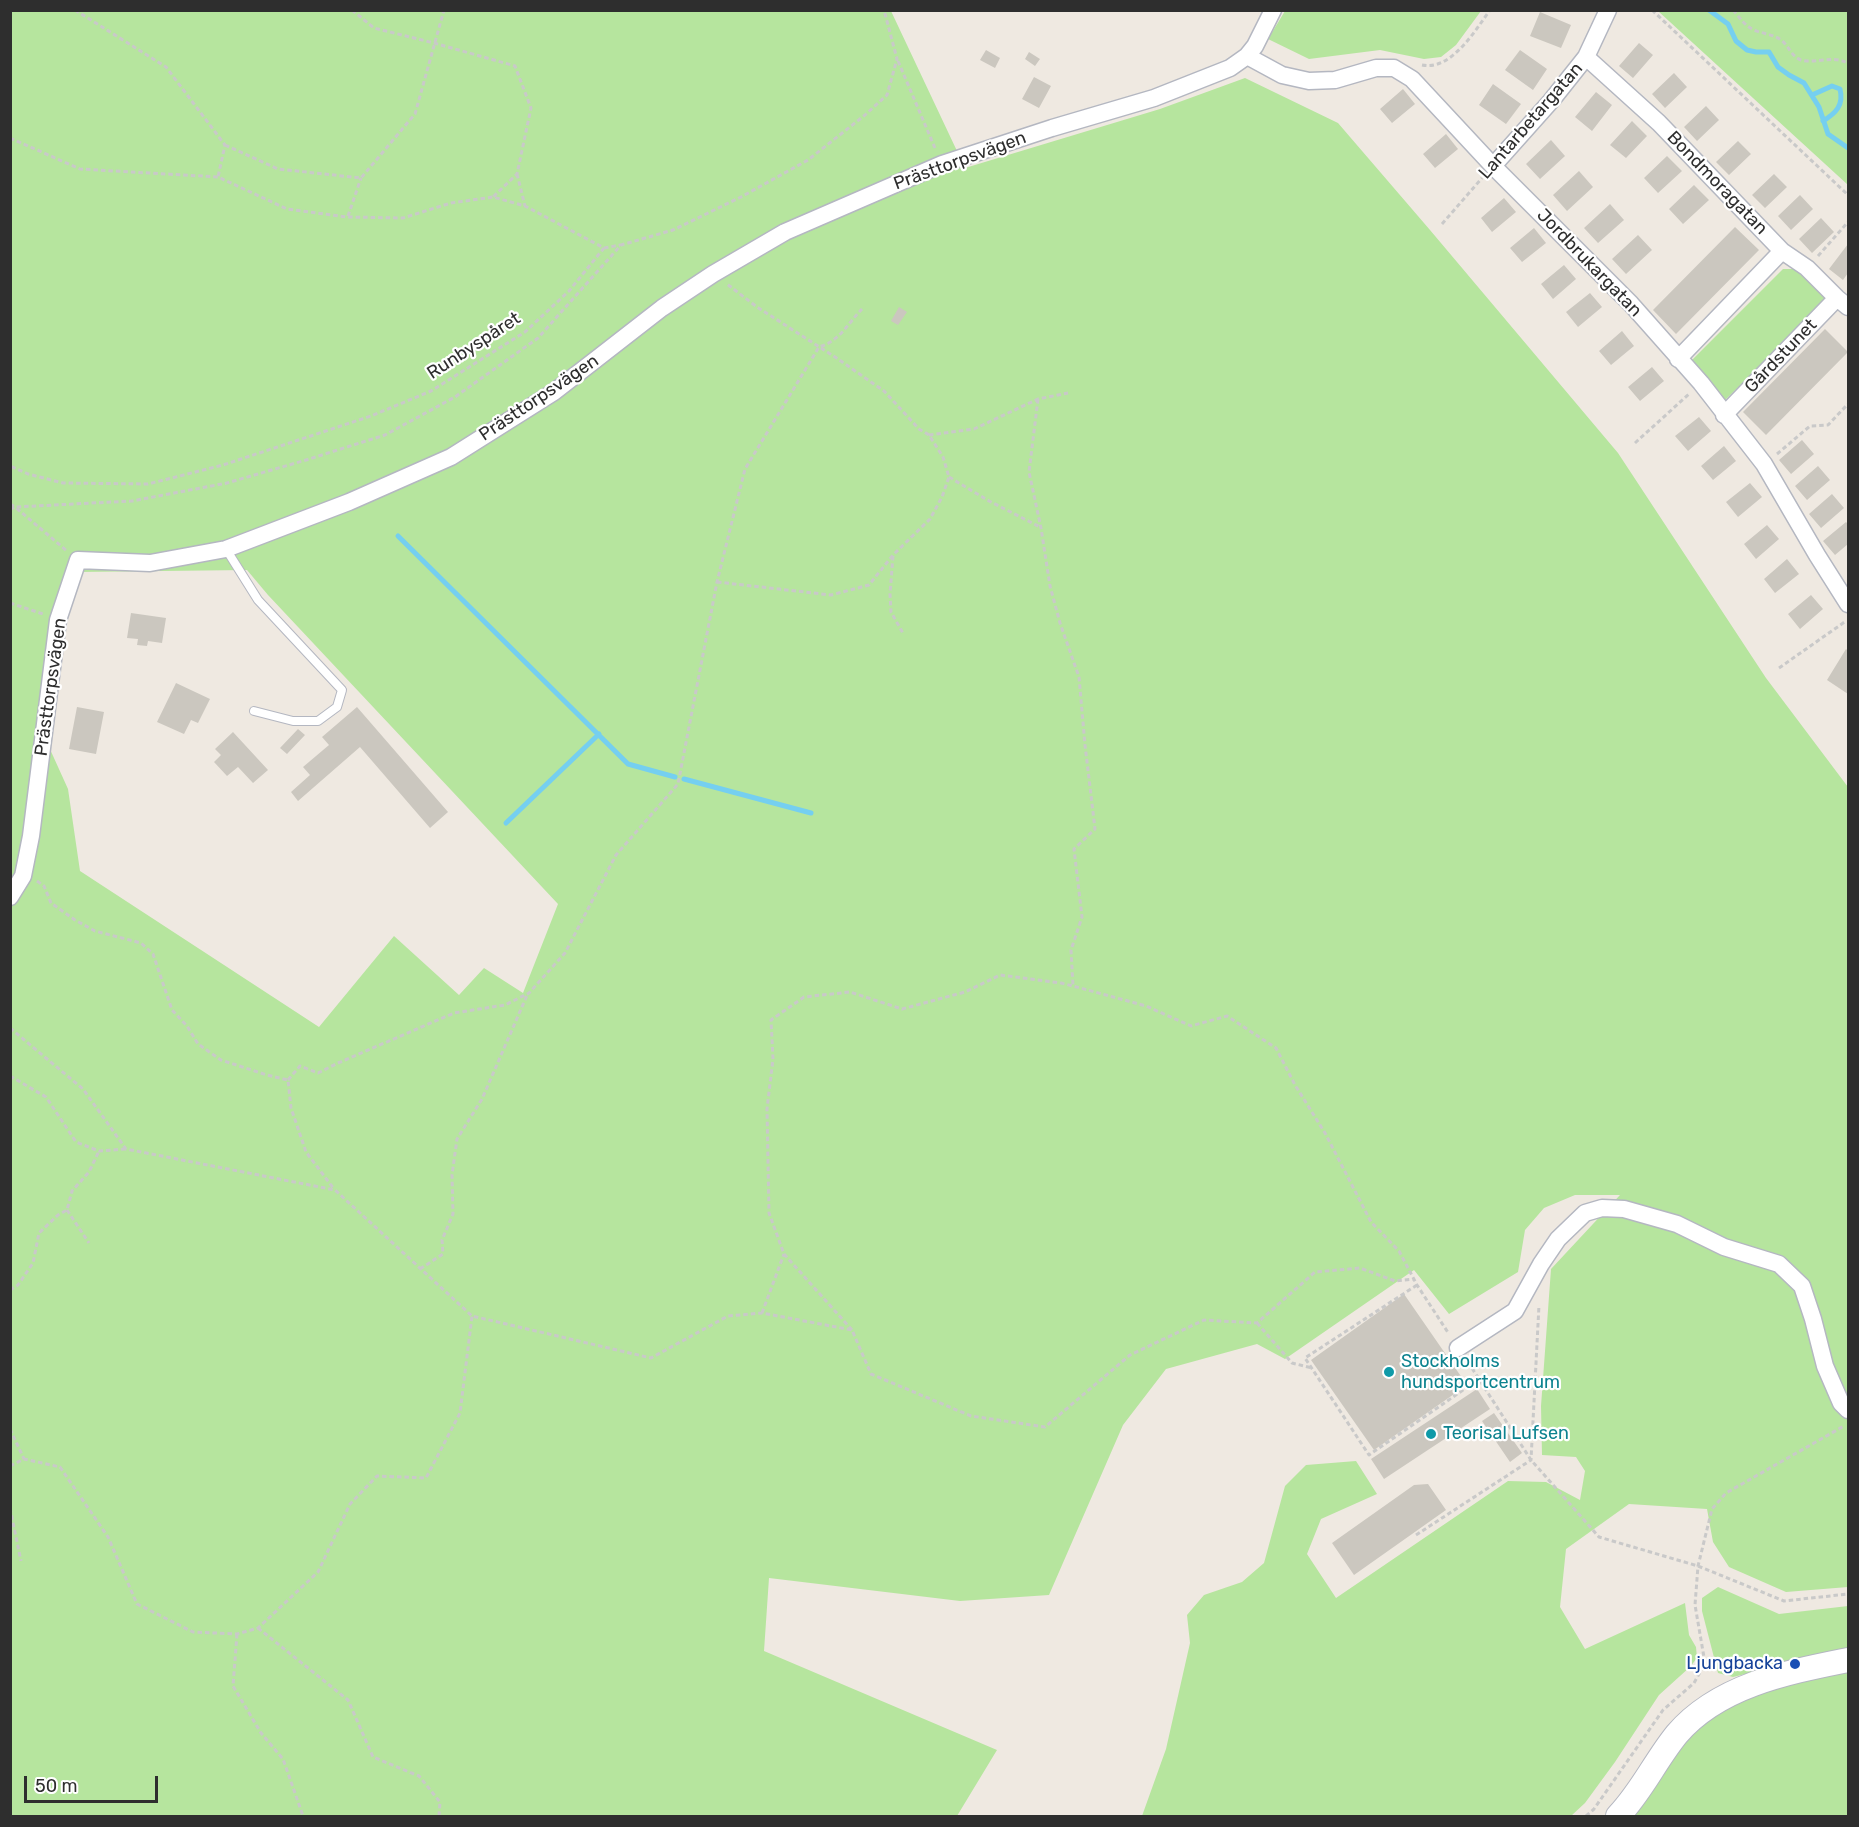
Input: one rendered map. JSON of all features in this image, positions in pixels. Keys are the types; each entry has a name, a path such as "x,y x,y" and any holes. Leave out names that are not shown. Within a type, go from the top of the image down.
{"street":[{"name":"Prästtorpsvägen","path":"10,897 23,876 38,786 58,620 78,560 150,563 226,549 349,501 451,457 555,392 662,308 713,274 785,232 942,164 1154,98 1230,68 1247,56 1255,46 1273,10"},
{"name":"Lantarbetargatan","path":"1493,166 1551,101 1586,57 1608,10"},
{"name":"Jordbrukargatan","path":"1247,56 1282,75 1309,81 1335,80 1376,68 1394,68 1412,79 1493,166 1631,304 1701,383 1764,464 1848,604"},
{"name":"Bondmoragatan","path":"1586,57 1659,123 1782,251 1807,268 1843,303"},
{"path":"1678,359 1782,251"},
{"name":"Gårdstunet","path":"1724,415 1843,303"},
{"path":"1458,1348 1515,1311 1558,1239 1586,1213 1602,1208 1624,1209 1677,1224 1724,1247 1779,1264 1802,1286 1825,1365 1841,1403 1848,1410"},
{"path":"1618,1816 1633,1801 1679,1732 1702,1711 1727,1696 1788,1672 1848,1660"}],"lane":[{"path":"226,549 258,600 342,690 337,706 318,721 293,721 254,711"}],"path":[{"path":"75,10 166,67 225,145 278,168 361,178"},
{"path":"352,10 374,28 515,66 531,108 517,174 525,206"},
{"path":"347,217 361,178 415,114 444,10"},
{"path":"884,10 897,59 942,164"},
{"path":"1652,10 1848,195"},
{"path":"1733,10 1746,25 1756,31 1771,34 1802,60 1840,59 1848,63"},
{"path":"10,138 80,169 218,177 288,209 347,217 403,218 451,203 493,197 525,206 604,248 672,230 741,197 808,160 887,95 897,59"},
{"path":"218,177 225,145"},
{"name":"Lantarbetargatan","path":"1442,224 1493,166"},
{"path":"493,197 517,174"},
{"path":"1807,268 1848,222"},
{"name":"Runbyspåret","path":"12,507 132,501 227,483 385,435 455,397 538,338 621,245"},
{"name":"Runbyspåret","path":"10,466 28,474 63,483 148,484 223,465 371,416 431,391 525,333 569,291 604,248"},
{"path":"713,274 757,307 885,390 919,429 929,435 943,457 949,477 942,497 930,519 893,555 869,585 831,595 717,582"},
{"path":"852,1330 762,1313 728,1316 651,1358 472,1316 335,1190 306,1152 291,1108 288,1080 300,1066 318,1073 356,1054 454,1013 505,1005 528,993 565,954 616,855 678,784 717,582 745,469 819,346 830,344 843,333 862,309"},
{"path":"1635,443 1701,383"},
{"path":"929,435 974,429 1038,399 1068,393"},
{"path":"1038,399 1029,472 1059,623 1079,677 1084,745 1095,829 1074,849 1082,917 1071,950 1073,986"},
{"path":"1764,464 1810,426 1828,424 1848,404"},
{"path":"949,477 1041,528"},
{"path":"12,507 78,560"},
{"path":"893,555 891,612 904,635"},
{"path":"10,603 58,620"},
{"path":"1779,668 1848,620"},
{"path":"23,876 33,878 44,886 51,903 75,920 95,931 141,943 153,954 172,1010 187,1026 198,1044 221,1060 288,1080"},
{"path":"1414,1279 1395,1281 1360,1268 1315,1272 1257,1323 1204,1320 1130,1355 1045,1427 971,1416 871,1374 852,1330 784,1254 769,1213 767,1109 773,1059 771,1020 804,997 850,992 902,1009 965,992 1000,975 1073,986 1146,1006 1191,1026 1227,1016 1276,1048 1294,1085 1325,1133 1371,1222 1399,1251 1414,1279 1417,1285 1531,1460 1599,1537 1698,1566 1784,1601 1848,1594"},
{"path":"420,1269 443,1254 442,1240 453,1214 452,1175 457,1139 482,1099 528,993"},
{"path":"10,1028 84,1089 126,1149"},
{"path":"10,1076 46,1097 76,1142 99,1151 126,1149 335,1190"},
{"path":"10,1290 18,1285 33,1263 39,1233 58,1215 67,1210 72,1191 89,1172 99,1151"},
{"path":"67,1210 89,1243"},
{"path":"762,1313 784,1254"},
{"path":"1417,1285 1305,1358 1369,1455 1479,1379"},
{"path":"1531,1460 1539,1299"},
{"path":"10,1466 24,1459 60,1467 108,1537 137,1604 193,1632 237,1634 258,1628 318,1572 350,1504 377,1476 426,1478 460,1413 472,1316"},
{"path":"1257,1323 1292,1363 1312,1368"},
{"path":"1586,1816 1594,1809 1664,1710 1694,1683 1705,1664 1695,1605 1698,1566 1712,1509 1726,1493 1848,1424"},
{"path":"10,1429 24,1459"},
{"path":"1416,1535 1531,1460"},
{"path":"10,1508 21,1560"},
{"path":"258,1628 348,1700 373,1757 419,1776 440,1802 439,1816"},
{"path":"237,1634 233,1686 261,1732 283,1759 303,1816"}],"green space":[{"path":"11,11 891,11 965,168 1160,109 1245,78 1338,123 1618,453 1766,678 1848,787 1848,1587 1786,1592 1729,1567 1713,1542 1707,1509 1629,1504 1566,1549 1560,1607 1585,1649 1685,1603 1689,1635 1696,1647 1697,1658 1659,1695 1615,1762 1585,1803 1571,1816 1142,1816 1166,1749 1190,1643 1187,1615 1204,1595 1242,1582 1264,1563 1285,1486 1306,1465 1356,1461 1377,1494 1321,1519 1307,1554 1336,1598 1508,1481 1546,1482 1580,1500 1585,1471 1576,1457 1542,1455 1541,1406 1551,1269 1620,1195 1575,1195 1544,1208 1525,1230 1518,1272 1449,1314 1414,1270 1285,1359 1257,1344 1166,1369 1123,1425 1049,1595 960,1601 769,1578 764,1651 997,1750 957,1816 11,1816","holes":["247,570 558,904 523,993 484,968 459,995 394,936 319,1027 80,871 68,789 49,747 61,620 78,572"]},
{"path":"1285,11 1481,11 1456,45 1441,57 1424,59 1380,50 1309,59 1268,39"},
{"path":"1658,11 1848,11 1848,185"},
{"path":"1783,269 1797,269 1827,295 1828,301 1725,400 1692,360"},
{"path":"1718,1587 1779,1614 1848,1606 1848,1649 1733,1677 1718,1673 1702,1611 1702,1598"},
{"path":"1848,1669 1848,1816 1627,1816 1664,1760 1705,1718 1761,1691"}],"building":[{"path":"1540,12 1571,25 1561,48 1530,36"},
{"path":"1639,43 1653,55 1633,78 1619,66"},
{"path":"986,50 1000,58 995,68 980,60"},
{"path":"1520,50 1547,69 1533,90 1505,70"},
{"path":"1029,52 1040,59 1035,66 1025,59"},
{"path":"1674,73 1687,87 1665,108 1652,94"},
{"path":"1034,77 1051,86 1039,108 1022,99"},
{"path":"1493,84 1521,104 1506,124 1479,105"},
{"path":"1403,89 1415,104 1392,123 1380,109"},
{"path":"1596,92 1612,105 1592,131 1575,117"},
{"path":"1706,106 1719,120 1697,141 1684,127"},
{"path":"1632,121 1647,136 1626,158 1610,145"},
{"path":"1446,134 1458,149 1435,168 1423,154"},
{"path":"1551,140 1565,156 1540,179 1526,164"},
{"path":"1738,141 1751,154 1729,175 1716,162"},
{"path":"1667,156 1682,171 1658,193 1644,178"},
{"path":"1579,171 1593,187 1567,211 1553,195"},
{"path":"1774,174 1787,187 1765,208 1752,195"},
{"path":"1694,185 1709,200 1683,224 1669,209"},
{"path":"1800,195 1813,209 1791,230 1778,216"},
{"path":"1504,198 1516,212 1492,232 1481,218"},
{"path":"1610,204 1624,220 1598,243 1584,228"},
{"path":"1821,218 1834,232 1812,253 1799,239"},
{"path":"1735,227 1759,250 1676,334 1653,310"},
{"path":"1534,228 1546,243 1522,262 1510,248"},
{"path":"1638,235 1652,250 1626,274 1612,259"},
{"path":"1848,244 1848,273 1843,280 1829,269"},
{"path":"1564,265 1576,279 1553,299 1541,284"},
{"path":"1590,293 1602,307 1578,327 1566,312"},
{"path":"899,307 907,312 898,325 891,321"},
{"path":"1825,329 1848,352 1766,435 1743,412"},
{"path":"1622,331 1634,346 1611,365 1599,351"},
{"path":"1652,367 1664,381 1640,401 1628,387"},
{"path":"1699,417 1711,431 1688,451 1675,436"},
{"path":"1802,440 1814,454 1791,474 1779,460"},
{"path":"1724,446 1736,461 1713,480 1701,466"},
{"path":"1818,466 1830,480 1807,500 1795,486"},
{"path":"1750,483 1762,497 1738,517 1726,502"},
{"path":"1832,494 1844,508 1821,528 1809,514"},
{"path":"1846,522 1848,524 1848,544 1835,555 1823,541"},
{"path":"1767,525 1779,539 1756,559 1744,544"},
{"path":"1787,559 1799,574 1775,593 1764,579"},
{"path":"1811,595 1823,609 1800,629 1788,614"},
{"path":"131,613 166,618 162,643 148,641 147,646 137,645 138,639 127,638"},
{"path":"1846,649 1848,651 1848,694 1827,680"},
{"path":"176,683 210,699 198,723 191,720 184,734 157,722"},
{"path":"77,707 104,712 96,754 69,749"},
{"path":"357,707 448,812 430,828 360,747 298,801 291,792 310,775 303,767 329,745 322,737"},
{"path":"298,729 305,735 287,754 280,748"},
{"path":"233,732 268,770 253,783 238,767 227,776 214,762 221,755 215,749"},
{"name":"Stockholms hundsportcentrum","path":"1404,1294 1467,1385 1374,1450 1311,1360"},
{"name":"Teorisal Lufsen","path":"1477,1389 1490,1409 1384,1479 1371,1459"},
{"path":"1494,1413 1522,1453 1510,1462 1482,1421"},
{"path":"1428,1484 1446,1510 1354,1575 1332,1543 1414,1485"}],"waterway":[{"path":"1709,10 1728,24 1736,41 1747,50 1769,52 1778,67 1804,83 1819,107 1828,134 1848,148"},
{"path":"1812,95 1832,86 1840,89 1841,100 1838,108 1823,121"},
{"path":"398,536 628,764 675,777"},
{"path":"506,823 599,734"},
{"path":"684,779 811,813"}],"place":[{"name":"Stockholms hundsportcentrum","path":"1389,1372"},
{"name":"Teorisal Lufsen","path":"1431,1434"},
{"name":"Ljungbacka","path":"1795,1664"}]}
